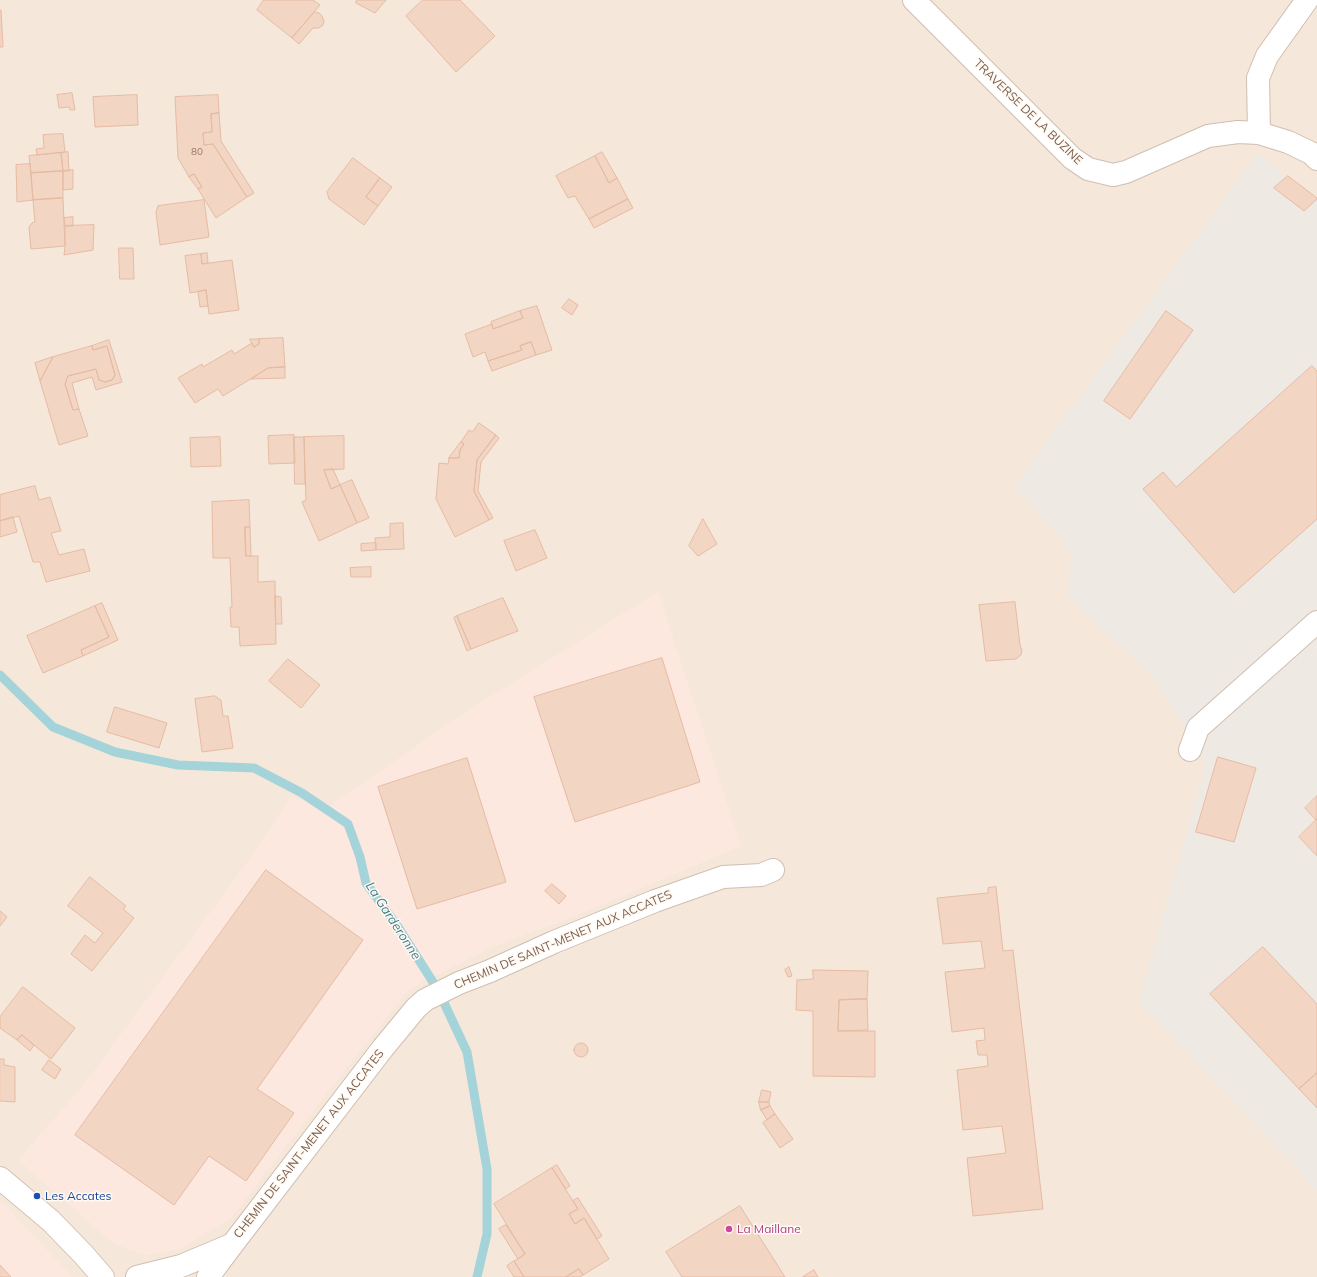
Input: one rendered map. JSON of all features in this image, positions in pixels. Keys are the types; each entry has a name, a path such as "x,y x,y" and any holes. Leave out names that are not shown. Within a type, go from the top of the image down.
{"street":[{"name":"TRAVERSE DE LA BUZINE","path":"914,0 1072,158 1088,169 1113,175 1126,172 1208,136 1238,132 1259,133 1288,142 1311,153 1317,159"},
{"path":"1259,133 1258,78 1267,56 1307,0"},
{"path":"1190,750 1198,728 1317,622"},
{"name":"CHEMIN DE SAINT-MENET AUX ACCATES","path":"208,1277 383,1048 416,1008 425,1000 459,983 654,901 723,877 761,875 773,870"},
{"path":"0,1178 51,1221 103,1277"},
{"name":"CHEMIN DE SAINT-MENET AUX ACCATES","path":"137,1277 181,1266 232,1245"}],"shaded area":[{"path":"0,0 1317,0 1317,1277 0,1277"},
{"path":"1257,154 1317,198 1317,1190 1139,1001 1205,767 1198,751 1154,679 1068,596 1071,554 1056,532 1014,486"},
{"path":"658,592 741,846 563,921 496,945 409,989 231,1218 179,1249 145,1255 113,1243 18,1160 84,1085 248,861 291,796 324,810 466,712"},
{"path":"0,1201 5,1205 72,1277 0,1277"}],"building":[{"path":"264,0 313,0 320,5 292,38 257,10"},
{"path":"357,0 386,0 375,13 356,3"},
{"path":"423,0 460,0 495,36 456,72 406,16"},
{"path":"1,10 3,47 0,47"},
{"path":"315,12 322,16 324,21 323,25 319,28 313,28 299,44 292,38"},
{"path":"72,93 75,110 70,110 69,107 59,108 57,95"},
{"path":"137,95 138,125 95,127 93,97"},
{"path":"218,95 219,113 211,114 212,132 203,133 204,145 213,144 247,197 216,218 198,189 202,187 194,174 189,177 178,158 175,97"},
{"path":"219,113 221,141 254,193 247,197 213,144 204,145 203,133 212,132 211,114"},
{"path":"63,134 65,152 37,155 36,149 44,148 43,135"},
{"path":"68,152 69,171 63,171 61,153"},
{"path":"602,152 617,178 609,183 595,156"},
{"path":"61,153 63,171 31,173 29,156"},
{"path":"595,156 609,183 617,178 628,199 589,219 575,196 568,198 556,176"},
{"path":"353,158 380,178 366,197 378,206 364,225 329,199 327,192"},
{"path":"30,164 33,200 17,202 16,165"},
{"path":"73,170 73,189 63,190 63,171"},
{"path":"63,171 63,198 33,200 31,173"},
{"path":"194,174 202,187 198,189 189,177"},
{"path":"1288,176 1317,198 1304,211 1274,188"},
{"path":"380,178 392,187 378,206 366,197"},
{"path":"63,198 65,246 31,249 29,227 35,222 33,200"},
{"path":"628,199 633,208 594,228 589,219"},
{"path":"204,200 209,237 160,245 156,212 158,206"},
{"path":"73,217 73,226 65,226 64,218"},
{"path":"94,225 93,250 64,255 65,226"},
{"path":"119,248 133,248 134,279 120,279"},
{"path":"207,253 208,263 202,264 201,254"},
{"path":"201,254 202,264 232,260 239,310 209,314 206,290 190,293 185,256"},
{"path":"206,290 208,306 200,307 198,292"},
{"path":"569,299 578,305 572,315 562,308"},
{"path":"537,306 552,350 536,355 531,342 520,346 522,350 488,361 485,352 473,357 465,334 492,324 493,329 523,318 520,311"},
{"path":"520,311 523,318 493,329 491,322"},
{"path":"1166,311 1193,330 1130,419 1104,401"},
{"path":"283,338 285,367 268,368 223,396 218,389 195,403 178,378 202,364 203,367 232,350 234,354 252,343 254,347 259,344 259,339"},
{"path":"250,339 259,339 259,344 254,347"},
{"path":"109,340 122,382 96,390 92,377 72,383 79,409 73,410 65,384 68,376 96,369 99,380 105,382 112,380 115,375 107,346 93,350 92,346"},
{"path":"531,342 536,355 492,371 488,361 522,350 520,346"},
{"path":"92,346 93,350 107,346 115,375 112,380 105,382 99,380 96,369 68,376 65,384 73,410 79,409 88,436 59,445 40,381 53,357"},
{"path":"53,357 40,381 35,363"},
{"path":"1312,366 1317,371 1317,519 1234,593 1143,489 1163,472 1176,487"},
{"path":"285,367 285,378 251,379 268,368"},
{"path":"479,423 496,435 477,460 474,491 489,520 455,537 436,499 439,463 448,464 449,458 459,458 460,450 464,444 461,442 469,430 472,432"},
{"path":"294,435 295,463 269,464 268,436"},
{"path":"496,435 499,438 481,462 478,491 493,518 489,520 474,491 477,460"},
{"path":"344,436 344,469 324,470 331,489 340,485 357,523 319,541 302,502 306,500 304,437"},
{"path":"220,437 221,466 191,467 190,438"},
{"path":"294,437 304,437 305,484 295,484"},
{"path":"461,442 464,444 460,450 459,458 449,458"},
{"path":"333,469 340,485 331,489 324,470"},
{"path":"352,480 369,518 357,523 340,485"},
{"path":"35,486 39,500 50,497 61,531 51,533 59,555 84,549 90,571 46,582 40,562 33,562 19,516 0,521 0,495"},
{"path":"249,500 250,527 245,527 246,556 258,556 258,582 275,581 276,644 240,646 239,627 231,627 230,607 232,607 230,558 213,558 212,502"},
{"path":"13,517 17,532 0,537 0,521"},
{"path":"703,519 717,544 698,556 689,546"},
{"path":"403,523 404,549 376,550 375,538 390,537 390,524"},
{"path":"245,527 250,527 251,556 246,556"},
{"path":"535,530 547,558 516,571 504,541"},
{"path":"376,543 376,550 361,551 361,544"},
{"path":"371,567 371,577 351,577 350,568"},
{"path":"275,596 281,597 282,624 276,624"},
{"path":"503,598 518,631 471,649 457,616"},
{"path":"1015,602 1020,645 1022,650 1021,655 1016,659 986,661 979,605"},
{"path":"102,603 118,640 83,656 81,650 109,637 95,606"},
{"path":"95,606 109,637 81,650 83,656 43,673 27,636"},
{"path":"457,616 471,649 467,651 454,618"},
{"path":"662,658 700,782 575,822 534,697"},
{"path":"288,659 320,685 301,708 269,681"},
{"path":"215,696 221,700 223,716 228,716 233,748 202,752 195,699"},
{"path":"115,707 167,723 159,748 107,732"},
{"path":"1218,757 1256,768 1234,842 1196,832"},
{"path":"467,758 506,882 417,909 378,787"},
{"path":"1317,796 1317,819 1316,820 1305,808"},
{"path":"1317,819 1317,856 1299,837"},
{"path":"266,870 363,940 257,1089 294,1113 246,1181 209,1156 174,1205 75,1135"},
{"path":"90,877 126,906 123,909 134,918 92,971 71,954 85,935 95,943 103,933 68,906"},
{"path":"552,884 566,896 559,904 545,891"},
{"path":"996,887 1003,951 1013,950 1043,1209 973,1216 967,1158 1006,1153 1002,1126 963,1130 957,1070 988,1066 987,1055 978,1055 976,1041 985,1040 984,1028 952,1032 945,972 985,968 981,941 943,944 937,898 988,893 988,888"},
{"path":"0,911 7,917 0,926"},
{"path":"1263,947 1317,1004 1317,1073 1299,1089 1210,994"},
{"path":"789,967 792,976 788,977 785,970"},
{"path":"813,970 868,971 867,999 839,1000 838,1031 875,1031 875,1077 813,1076 813,1011 796,1010 797,980 813,979"},
{"path":"23,987 75,1028 51,1059 22,1035 17,1040 0,1028 0,1017"},
{"path":"867,999 868,1030 838,1031 839,1000"},
{"path":"22,1035 34,1045 30,1051 17,1040"},
{"path":"581,1043 586,1045 588,1050 586,1055 581,1057 576,1055 574,1050 576,1045"},
{"path":"0,1059 4,1059 4,1065 15,1067 15,1102 0,1101"},
{"path":"49,1060 61,1069 55,1079 42,1070"},
{"path":"1317,1073 1317,1108 1299,1089"},
{"path":"762,1090 771,1092 769,1102 759,1102"},
{"path":"759,1102 769,1102 770,1106 761,1110"},
{"path":"770,1106 775,1114 767,1120 761,1110"},
{"path":"775,1114 793,1139 780,1148 763,1123"},
{"path":"557,1165 570,1186 566,1189 552,1168"},
{"path":"552,1168 578,1209 569,1214 575,1224 584,1218 609,1259 583,1275 579,1269 566,1277 524,1277 514,1261 525,1254 494,1204"},
{"path":"578,1198 602,1236 597,1239 584,1218 575,1224 569,1214 578,1209 573,1201"},
{"name":"La Maillane","path":"740,1206 785,1277 682,1277 666,1252"},
{"path":"506,1225 525,1254 518,1259 499,1229"},
{"path":"514,1261 524,1277 514,1277 507,1266"},
{"path":"0,1265 11,1277 0,1277"},
{"path":"579,1269 583,1275 580,1277 566,1277"},
{"path":"814,1270 818,1277 803,1277"}],"waterway":[{"name":"La Garderonne","path":"0,675 53,727 115,752 178,765 254,768 302,793 348,824 360,857 366,883 398,927 438,990 467,1052 487,1169 487,1234 477,1277"}],"place":[{"name":"Les Accates","path":"37,1196"},
{"name":"La Maillane","path":"729,1229"}]}
